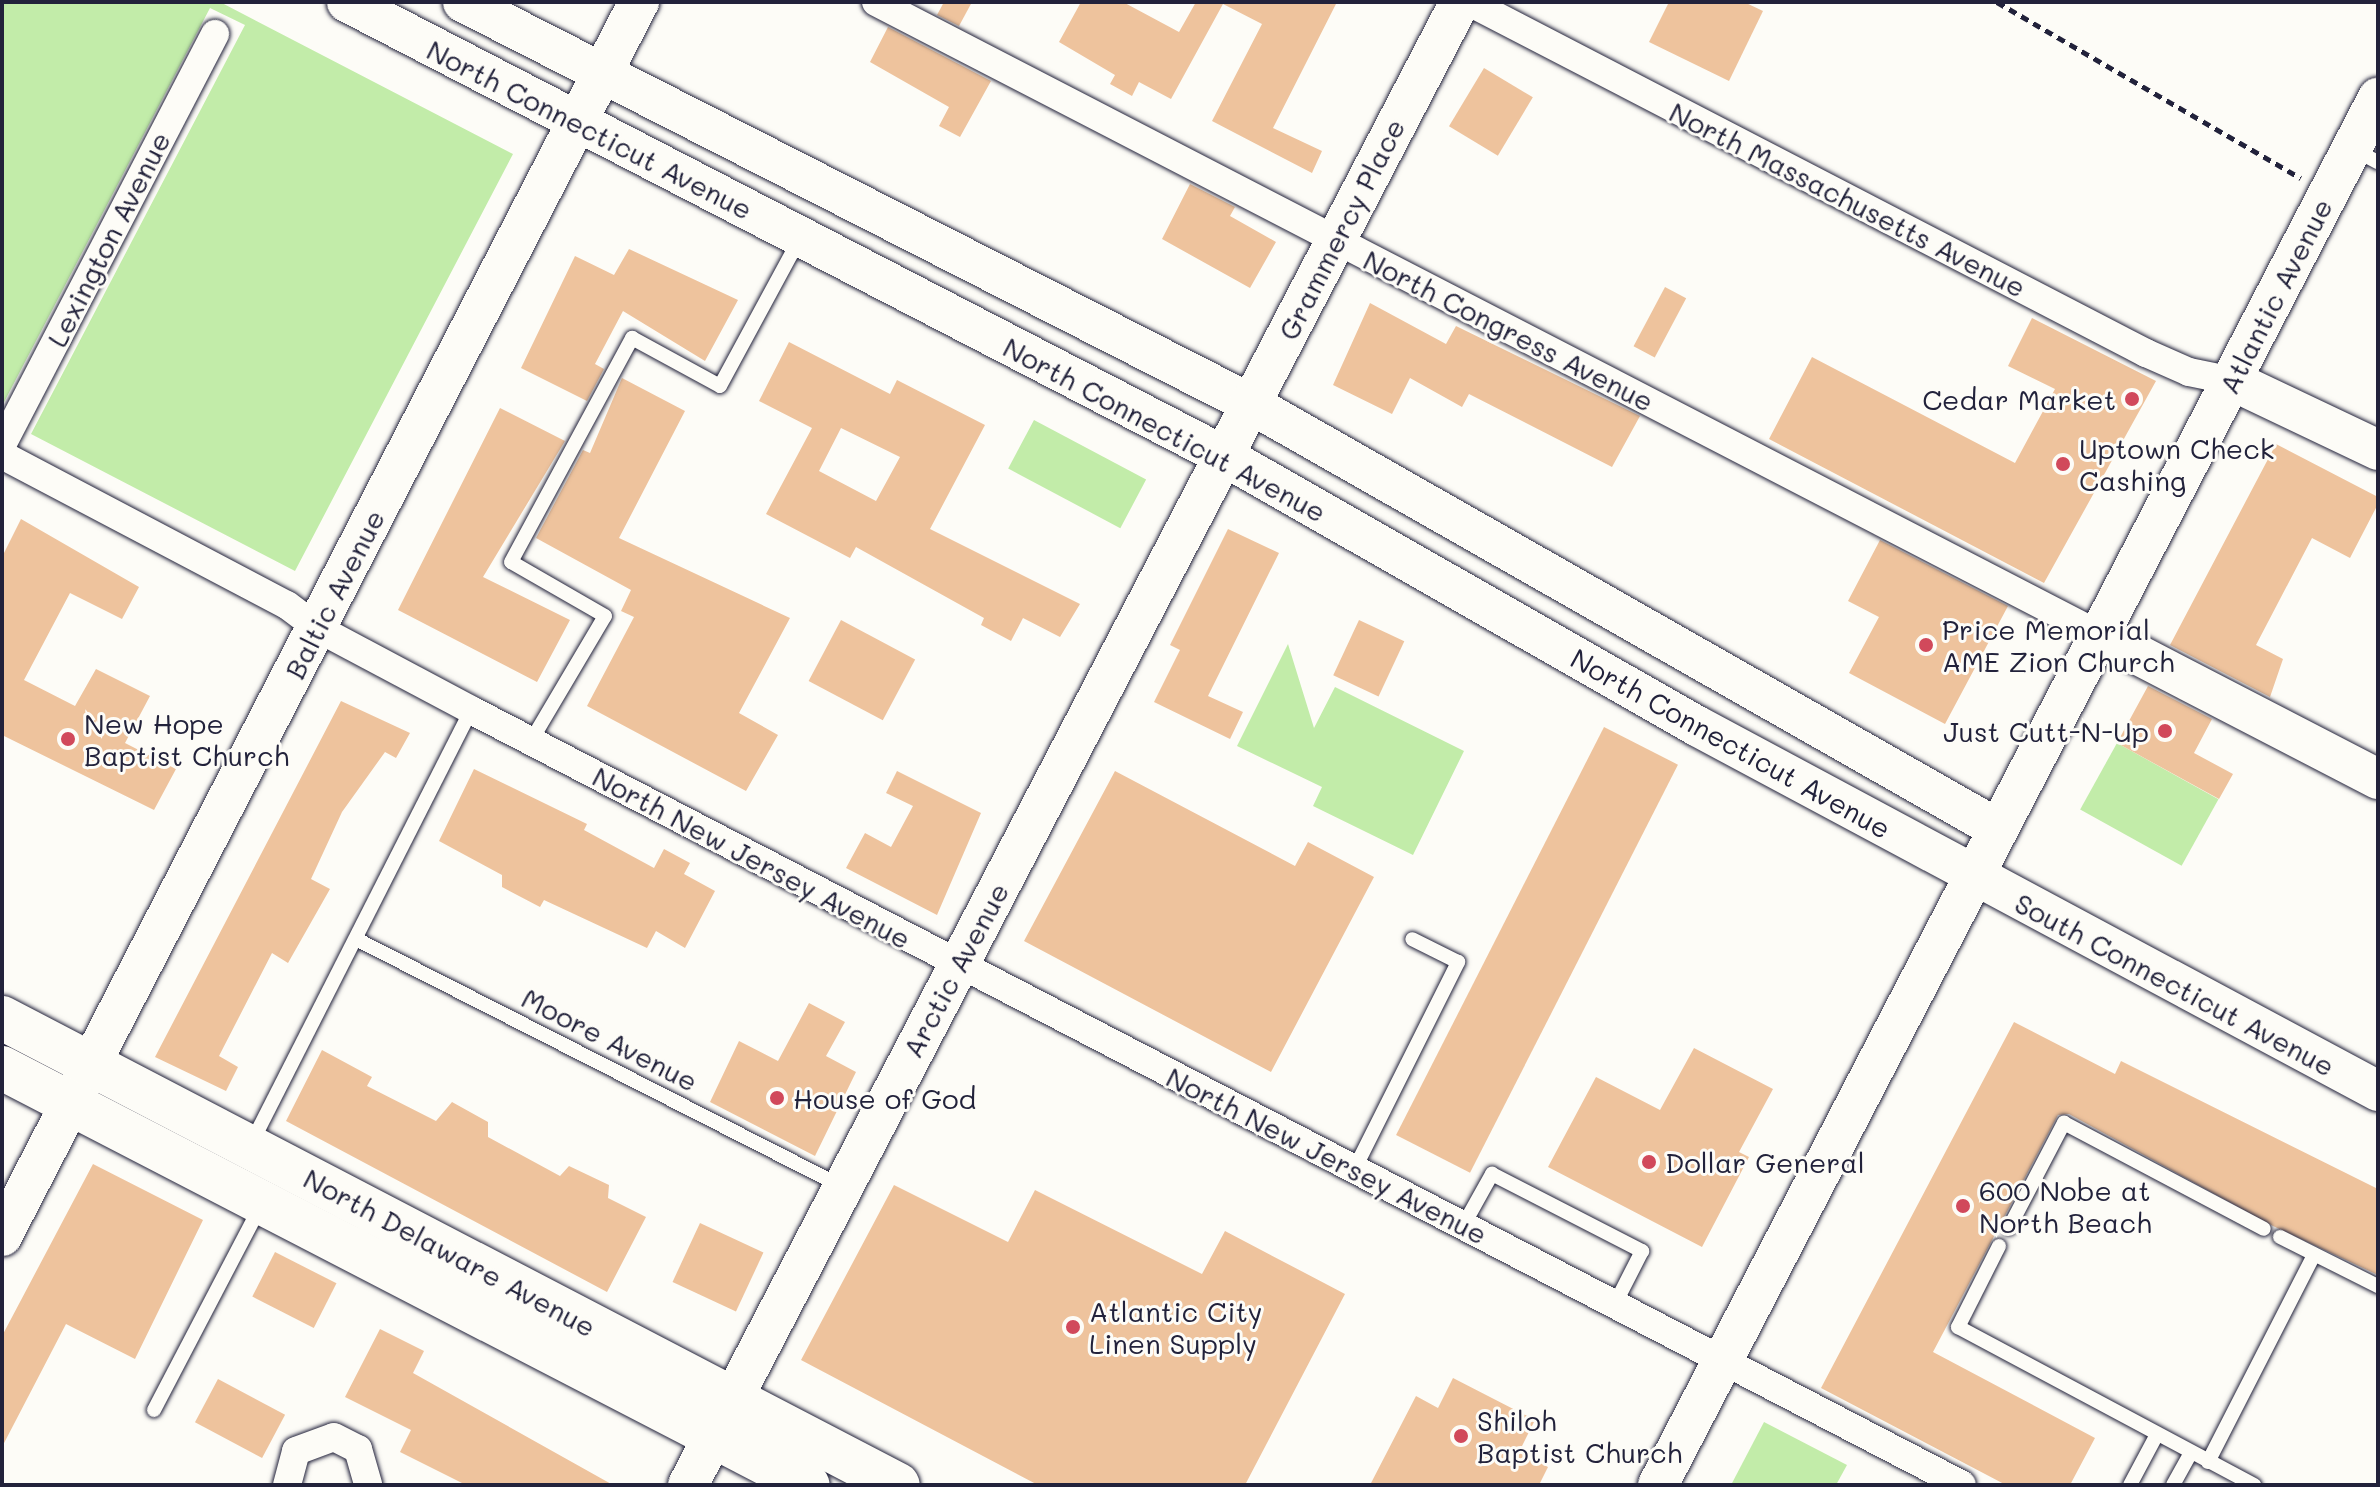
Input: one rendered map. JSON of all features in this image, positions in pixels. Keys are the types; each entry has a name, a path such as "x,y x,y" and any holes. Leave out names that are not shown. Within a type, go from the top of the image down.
{"highway":[{"name":"North Delaware Avenue","path":"2,1018 250,1146 723,1418 808,1485"},
{"name":"North Delaware Avenue","path":"2,1068 262,1203 723,1418 898,1485"}],"street":[{"name":"North Connecticut Avenue","path":"347,2 1222,455 1971,877"},
{"name":"North Connecticut Avenue","path":"463,2 601,76 1249,403 1998,829"},
{"name":"Baltic Avenue","path":"2,1236 639,2"},
{"name":"North Congress Avenue","path":"876,2 2100,635"},
{"name":"Grammercy Place","path":"1222,455 1460,2"},
{"name":"North Massachusetts Avenue","path":"1469,2 2146,353 2189,372 2233,381"},
{"name":"Lexington Avenue","path":"2,445 215,34"},
{"name":"Atlantic Avenue","path":"1658,1485 1720,1359 1971,877 2233,381 2327,193 2365,155 2378,98"},
{"path":"2233,381 2378,450"},
{"name":"North New Jersey Avenue","path":"2,455 287,605 317,628 471,710 1962,1485"},
{"name":"Arctic Avenue","path":"688,1485 1222,455"},
{"path":"2100,635 2378,779"},
{"name":"South Connecticut Avenue","path":"1971,877 2378,1091"},
{"path":"287,1485 296,1451 334,1437 358,1449 368,1485"}],"lane":[{"path":"531,741 605,616 511,562 632,338 720,386 800,237"},
{"path":"250,1146 471,710"},
{"name":"Moore Avenue","path":"356,939 842,1186"},
{"path":"1354,1170 1458,962 1412,939"},
{"path":"2009,1228 2064,1123 2264,1229"},
{"path":"1463,1226 1492,1174 1520,1188 1642,1251 1615,1304"},
{"path":"154,1410 262,1203"},
{"path":"2280,1237 2378,1286"},
{"path":"1999,1246 1958,1327 2156,1436 2254,1485"},
{"path":"2208,1462 2314,1255"},
{"path":"2130,1485 2156,1436"},
{"path":"2173,1485 2191,1453"}],"path":[{"path":"1997,2 2327,193"}],"green space":[{"path":"2,2 220,2 513,154 295,571 31,434 245,25 210,8 2,406"},
{"path":"1034,420 1146,480 1120,528 1008,469"},
{"path":"1288,644 1314,728 1335,687 1464,751 1413,855 1313,806 1322,787 1237,746"},
{"path":"2117,743 2218,799 2182,866 2080,809"},
{"path":"1764,1422 1847,1465 1836,1485 1731,1485"}],"building":[{"path":"944,2 972,2 959,26 937,15"},
{"path":"1081,2 1123,2 1179,32 1196,2 1337,2 1273,128 1322,151 1312,173 1212,121 1262,24 1223,4 1171,99 1139,82 1132,96 1110,84 1115,75 1059,42"},
{"path":"1669,2 1744,2 1763,11 1729,81 1649,42"},
{"path":"888,27 991,81 960,137 939,126 949,107 870,62"},
{"path":"1484,68 1533,97 1498,156 1449,126"},
{"path":"1190,184 1235,207 1230,216 1276,242 1250,288 1162,239"},
{"path":"629,249 738,300 705,361 623,311 595,364 604,369 587,401 521,368 575,256 614,275"},
{"path":"1665,287 1686,298 1655,357 1634,346"},
{"path":"1370,303 1446,344 1456,326 1640,416 1612,467 1469,394 1462,407 1410,378 1392,414 1333,385"},
{"path":"2032,318 2156,381 2044,583 1769,439 1812,357 2015,463 2055,389 2008,366"},
{"path":"789,342 890,394 897,380 985,425 930,529 1080,604 1060,637 1023,618 1011,641 981,625 984,618 856,547 850,558 766,514 812,428 759,401","holes":["841,428 900,457 876,501 819,471"]},
{"path":"622,378 685,411 619,538 790,618 739,713 778,735 746,791 587,706 634,617 621,611 631,590 536,538 583,450 590,453"},
{"path":"500,408 565,441 483,577 570,620 537,682 398,610"},
{"path":"2276,444 2378,497 2378,504 2350,558 2312,538 2256,645 2283,659 2270,697 2170,645"},
{"path":"21,519 139,587 122,619 70,593 24,680 75,706 96,669 150,696 125,743 176,769 154,810 2,735 2,557"},
{"path":"1228,529 1279,553 1208,696 1243,712 1230,739 1154,702 1180,650 1170,645"},
{"name":"Price Memorial AME Zion Church","path":"1880,540 2008,606 1945,724 1849,673 1879,617 1848,601"},
{"path":"841,620 915,659 883,720 809,681"},
{"path":"1359,620 1404,641 1379,696 1333,675"},
{"name":"Just Cutt-N-Up","path":"2148,686 2212,719 2194,753 2233,774 2219,799 2117,743"},
{"path":"341,701 410,733 396,758 385,752 342,812 311,879 330,889 288,963 272,953 219,1056 238,1067 226,1091 155,1057"},
{"path":"1604,727 1678,765 1470,1173 1396,1135"},
{"path":"474,769 587,824 584,830 654,868 664,849 690,863 684,874 715,891 685,948 656,931 647,948 544,900 540,907 502,887 502,875 439,841"},
{"path":"897,771 981,813 937,915 846,868 865,833 891,847 913,806 886,793"},
{"path":"1115,771 1295,866 1308,842 1374,877 1271,1072 1024,941"},
{"name":"House of God","path":"809,1003 845,1022 826,1056 856,1072 815,1156 710,1102 739,1041 778,1061"},
{"name":"600 Nobe at North Beach","path":"2014,1022 2115,1074 2121,1061 2378,1189 2378,1275 2273,1226 2069,1114 2058,1115 1933,1352 2095,1438 2070,1485 2006,1485 1821,1388"},
{"name":"Dollar General","path":"1694,1048 1773,1089 1739,1152 1749,1157 1702,1247 1548,1167 1596,1077 1660,1110"},
{"path":"322,1050 372,1077 367,1086 436,1121 452,1102 488,1122 488,1137 560,1176 569,1166 609,1185 608,1198 646,1217 607,1292 286,1121"},
{"path":"93,1164 203,1220 135,1359 66,1324 2,1447 2,1336"},
{"name":"Atlantic City Linen Supply","path":"894,1185 1008,1242 1035,1190 1202,1274 1225,1231 1345,1294 1245,1485 1038,1485 801,1360"},
{"path":"700,1223 763,1253 736,1311 673,1282"},
{"path":"275,1252 336,1283 314,1328 252,1297"},
{"path":"380,1329 424,1351 413,1373 613,1485 466,1485 400,1452 411,1430 345,1397"},
{"name":"Shiloh Baptist Church","path":"1453,1378 1535,1420 1519,1452 1548,1467 1539,1485 1370,1485 1416,1396 1438,1408"},
{"path":"218,1379 285,1415 262,1458 195,1422"}],"place":[{"name":"Cedar Market","path":"2132,399"},
{"name":"Uptown Check Cashing","path":"2063,464"},
{"name":"Price Memorial AME Zion Church","path":"1926,645"},
{"name":"Just Cutt-N-Up","path":"2165,731"},
{"name":"New Hope Baptist Church","path":"68,739"},
{"name":"House of God","path":"777,1098"},
{"name":"Dollar General","path":"1649,1162"},
{"name":"600 Nobe at North Beach","path":"1963,1206"},
{"name":"Atlantic City Linen Supply","path":"1073,1327"},
{"name":"Shiloh Baptist Church","path":"1461,1436"}]}
